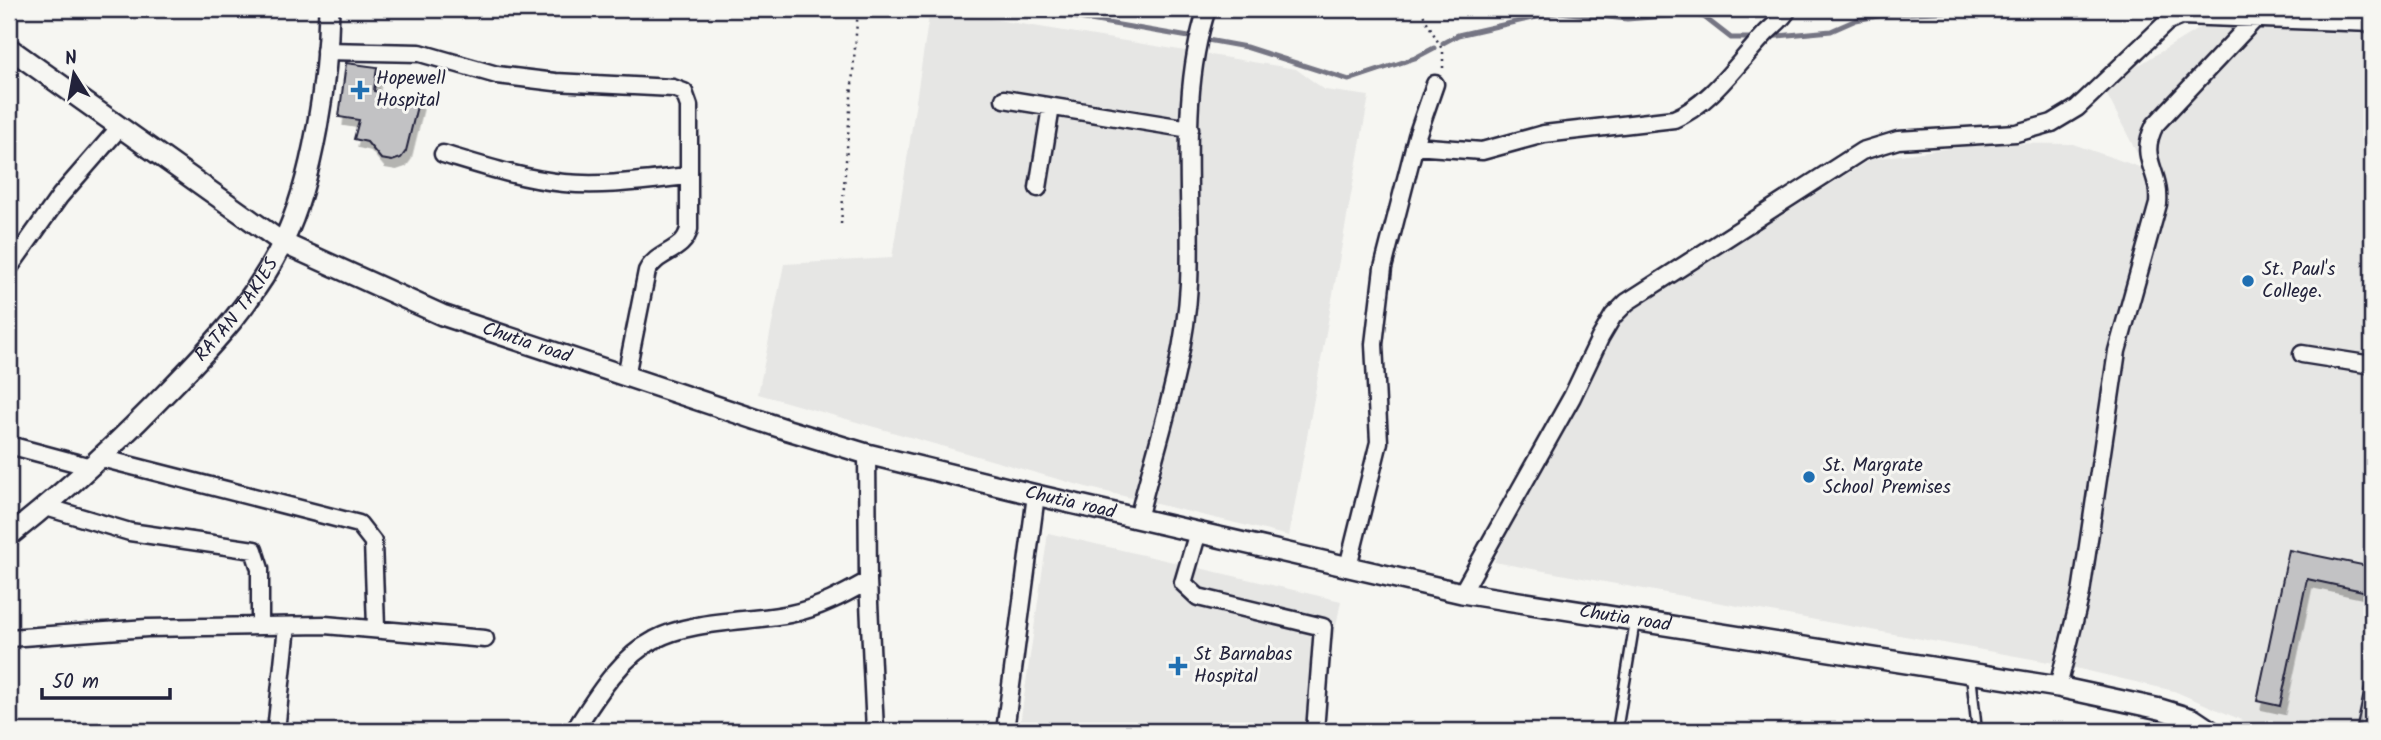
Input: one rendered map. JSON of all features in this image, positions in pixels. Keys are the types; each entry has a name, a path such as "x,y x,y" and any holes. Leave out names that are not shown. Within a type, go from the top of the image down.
{"street":[{"name":"RATAN TAKIES","path":"9,536 96,463 223,332 262,281 283,243 310,167 329,9"},
{"path":"1138,519 1184,337 1191,202 1191,74 1207,9"},
{"path":"1415,146 1482,150 1544,134 1674,118 1688,113 1788,9"},
{"path":"1462,593 1572,397 1613,316 1627,302 1862,151 1898,140 2035,129 2052,123 2077,108 2174,19 2193,14 2372,23"},
{"path":"2058,687 2081,593 2117,351 2158,204 2158,183 2146,154 2149,138 2155,125 2255,19"},
{"name":"Chutia road","path":"9,48 283,243 442,314 867,454 1462,593 2058,687 2182,716 2211,731"},
{"path":"325,51 420,53 497,75 555,82 673,88 684,92 688,99 687,238 679,246 653,260 647,271 626,376"},
{"path":"1348,567 1379,442 1374,344 1379,290 1389,240 1435,84"},
{"path":"1004,99 1189,129"},
{"path":"1038,188 1051,107"},
{"path":"9,268 13,251 120,127"},
{"path":"443,154 519,177 565,183 625,183 689,176"},
{"path":"2302,354 2372,365"},
{"path":"9,446 96,463 359,524 373,542 376,627"},
{"path":"867,454 868,581 875,731"},
{"path":"1005,731 1036,495"},
{"path":"46,507 130,532 254,550 260,569 260,626"},
{"path":"1198,532 1183,583 1198,597 1323,627 1315,731"},
{"path":"574,731 631,656 655,639 685,630 792,614 832,601 868,581"},
{"path":"276,731 287,626"},
{"path":"9,638 147,628 287,626 376,627 485,639"}],"lane":[{"path":"1617,731 1635,621"},
{"path":"1971,674 1977,731"}],"path":[{"path":"841,224 858,9"},
{"path":"1420,9 1443,51 1445,65 1435,84"}],"shaded area":[{"path":"930,9 1296,69 1325,90 1369,96 1289,536 1086,487 758,394 784,264 892,258"},
{"path":"2206,24 2372,34 2372,731 2267,731 2174,691 2054,663 1494,562 1592,335 1871,159 1986,143 2073,144 2145,169 2103,87"},
{"name":"St Barnabas Hospital","path":"1048,533 1341,601 1315,731 1019,731"}],"building":[{"path":"346,63 377,67 374,91 418,102 406,151 401,158 392,161 381,159 367,142 354,139 359,120 339,117"},
{"path":"2289,550 2372,567 2372,593 2307,579 2280,706 2257,701"},
{"path":"2366,683 2372,683 2372,731 2356,731"}],"waterway":[{"path":"1026,9 1189,37"},
{"path":"1767,37 1831,31 1856,20 1888,14 2012,9"},
{"path":"1443,43 1458,35 1559,12 1627,19 1692,14 1704,17 1731,38 1757,38"},
{"path":"1202,39 1246,47 1349,80 1415,58 1434,48"}],"place":[{"name":"Hopewell Hospital","path":"360,90"},
{"name":"St. Paul's College.","path":"2248,281"},
{"name":"St. Margrate School Premises","path":"1809,477"},
{"name":"St Barnabas Hospital","path":"1178,666"}]}
